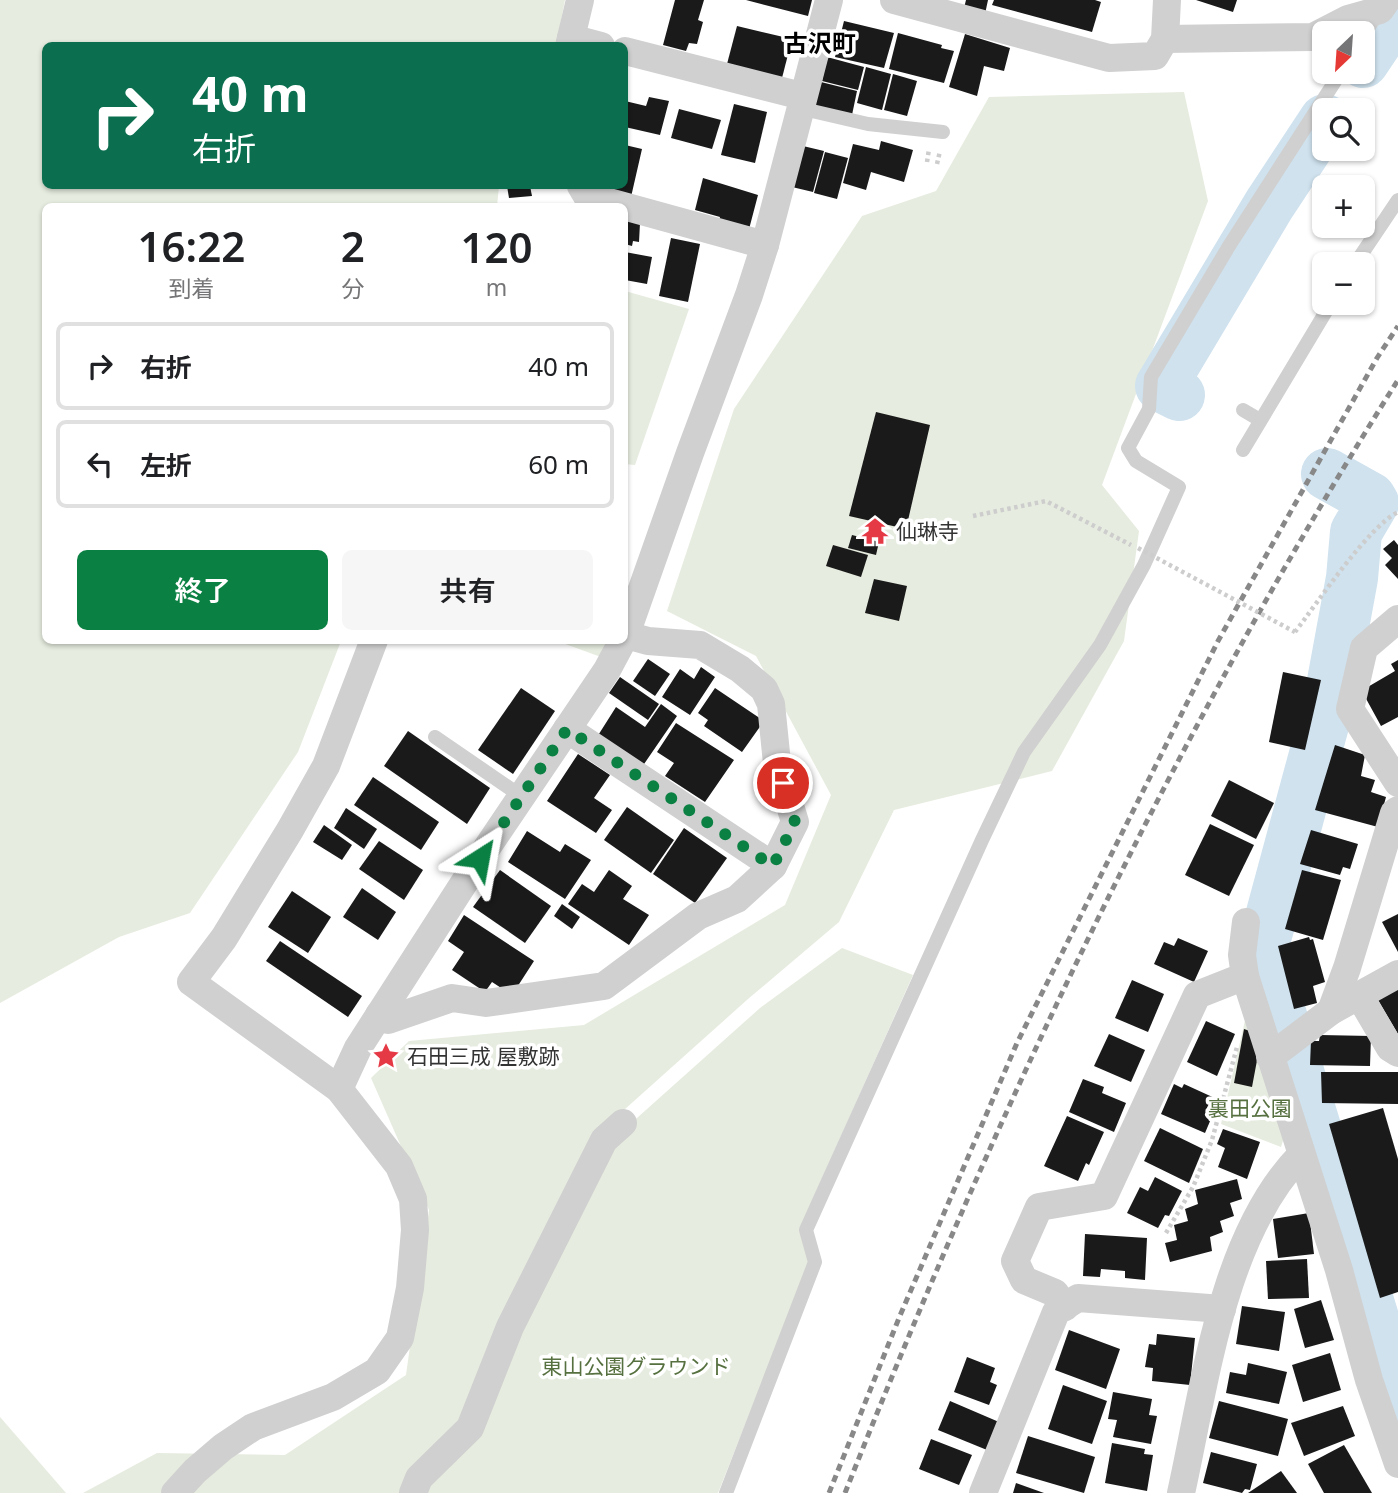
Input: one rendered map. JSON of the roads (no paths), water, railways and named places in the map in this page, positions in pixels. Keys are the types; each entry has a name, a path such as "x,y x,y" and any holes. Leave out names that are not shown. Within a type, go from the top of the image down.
{"street":[{"path":"570,42 580,0"},
{"path":"628,626 749,295 765,245 829,0"},
{"path":"894,0 1109,58 1155,56 1165,39 1167,0"},
{"path":"1165,39 1312,37 1383,5"},
{"path":"628,52 801,102"},
{"path":"583,189 587,196 612,203"},
{"path":"628,207 765,245"},
{"path":"1398,619 1364,648 1350,709 1398,783"},
{"path":"379,1015 388,1020 452,998 486,1003 604,986 698,916 737,899 773,866 795,822 777,763 771,704 764,690 740,669 700,645 628,638"},
{"path":"175,1493 223,1447 253,1427 333,1397 377,1371 400,1338 415,1230 413,1199 399,1166 339,1089 191,982 231,926 326,766 372,644"},
{"path":"339,1089 358,1048 521,796 607,670 620,644"},
{"path":"567,729 773,866"},
{"path":"1331,1011 1347,968 1394,813 1398,810"},
{"path":"1246,922 1242,955 1245,976 1282,1048 1301,1155 1339,1270 1369,1380 1398,1464"},
{"path":"1282,1048 1331,1011 1398,974"},
{"path":"1065,1307 1055,1293 1024,1280 1016,1261 1039,1207 1104,1196 1197,995 1245,976"},
{"path":"1359,995 1390,1048 1398,1053"},
{"path":"413,1493 419,1478 470,1428 510,1327 604,1140 623,1123"},
{"path":"1181,1493 1222,1309 1239,1254 1281,1176 1301,1155"},
{"path":"983,1493 1056,1312 1078,1298 1222,1309"}],"lane":[{"path":"1373,21 1383,5"},
{"path":"726,1493 816,1262 806,1230 817,1205 1024,752 1100,645 1144,565 1179,487 1136,461 1128,448 1149,409 1151,377 1229,246 1332,84"},
{"path":"801,102 868,124 943,132"},
{"path":"1363,252 1398,200"},
{"path":"1243,450 1324,315"},
{"path":"1243,410 1260,420"},
{"path":"435,737 521,796"}],"waterway":[{"path":"1376,43 1398,10"},
{"path":"1179,395 1161,386 1269,205 1312,140"},
{"path":"1327,474 1370,498 1373,503 1356,532 1352,578 1329,703 1265,939 1265,963 1398,1400"}],"railway":[{"path":"829,1493 899,1318 1017,1043 1218,641 1377,358 1398,326"},
{"path":"845,1493 965,1206 1096,923 1239,648 1398,380"}],"place":[{"name":"仙琳寺","path":"875,531"},
{"name":"石田三成 屋敷跡","path":"386,1056"}],"district":[{"name":"古沢町","path":"820,42"}],"park label":[{"name":"裏田公園","path":"1250,1108"},
{"name":"東山公園グラウンド","path":"636,1366"}]}
